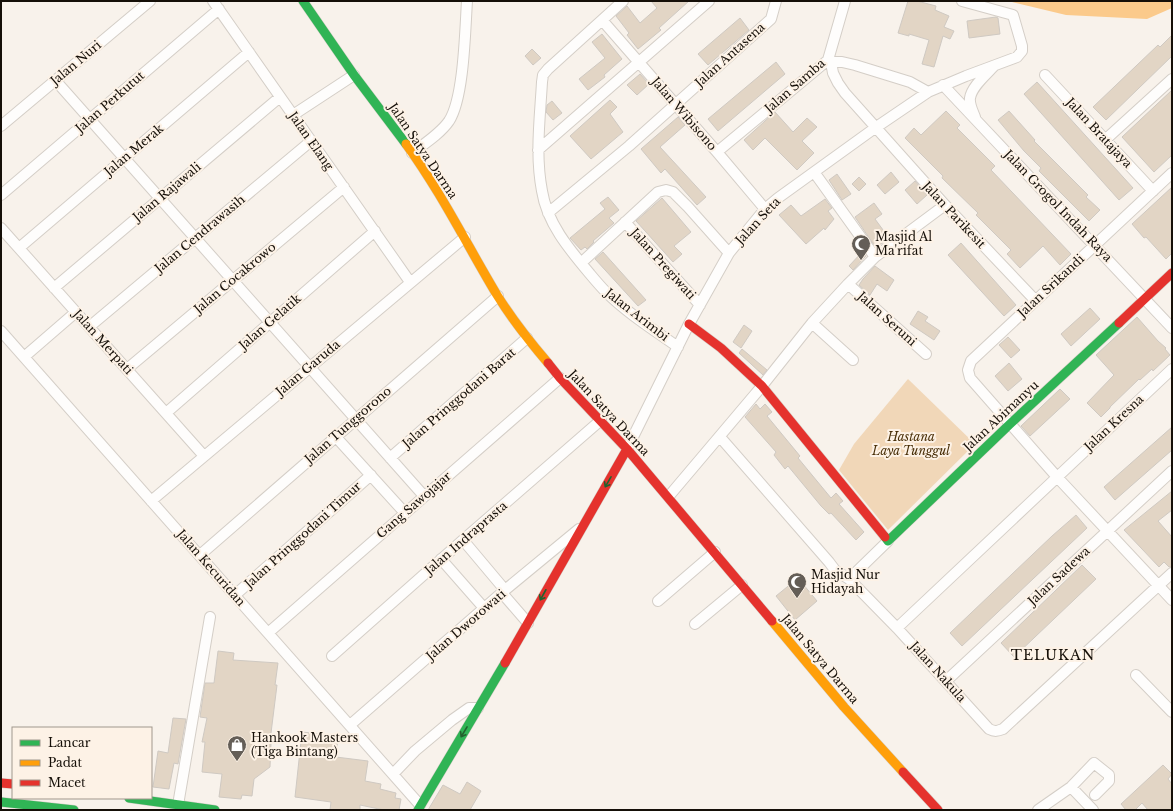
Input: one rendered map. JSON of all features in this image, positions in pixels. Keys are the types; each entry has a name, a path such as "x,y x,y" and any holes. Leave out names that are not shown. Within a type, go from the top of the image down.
{"main road":[{"name":"Jalan Satya Darma","path":"303,1 354,75 412,154 465,236 498,296 527,338 560,378 601,420 669,496 844,707 938,810"},
{"name":"Jalan Abimanyu","path":"888,541 1010,424 1172,273"},
{"path":"689,324 720,348 762,386 888,541"},
{"path":"419,808 528,623 627,449"},
{"path":"1,783 12,784"},
{"path":"136,799 215,810"},
{"path":"1,802 22,801 74,810"}],"street":[{"name":"Jalan Nuri","path":"1,126 150,1"},
{"path":"412,154 449,122 457,104 467,1"},
{"name":"Jalan Arimbi","path":"623,1 543,75 538,150 542,192 548,213 563,239 606,292 635,316 678,347"},
{"path":"538,150 709,1"},
{"name":"Jalan Antasena","path":"548,213 629,146 771,18 776,1"},
{"name":"Jalan Samba","path":"717,152 829,61 845,1"},
{"name":"Jalan Seta","path":"627,449 689,324 729,253 765,209 875,128 928,92 1017,57 1022,51 1022,46 1013,15 962,1"},
{"name":"Jalan Elang","path":"216,5 410,282"},
{"name":"Jalan Perkutut","path":"1,195 90,119 216,5"},
{"name":"Jalan Wibisono","path":"602,20 765,209"},
{"name":"Jalan Merak","path":"19,248 249,52"},
{"path":"829,61 855,65 910,82 928,92"},
{"name":"Jalan Parikesit","path":"829,61 838,83 875,128 1035,300"},
{"path":"978,123 972,111 970,99 976,86 995,65"},
{"path":"293,115 354,75"},
{"name":"Jalan Bratajaya","path":"1045,75 1153,191"},
{"path":"1105,140 1172,79"},
{"path":"55,80 424,496"},
{"name":"Jalan Grogol Indah Raya","path":"943,85 1172,328"},
{"name":"Jalan Rajawali","path":"54,288 280,96"},
{"name":"Jalan Cendrawasih","path":"89,327 311,141"},
{"path":"814,172 875,257"},
{"name":"Jalan Srikandi","path":"1010,424 970,378 968,370 971,361 1172,173"},
{"name":"Jalan Cocakrowo","path":"127,369 344,187"},
{"path":"581,263 658,192 666,190 673,192 688,207 729,253"},
{"path":"669,496 720,437 812,323 848,284 875,257 945,205"},
{"name":"Jalan Pregiwati","path":"625,222 700,305"},
{"name":"Jalan Merpati","path":"1,228 204,456"},
{"name":"Jalan Gelatik","path":"166,413 375,231"},
{"name":"Jalan Garuda","path":"151,501 465,236"},
{"name":"Jalan Seruni","path":"848,284 926,354"},
{"name":"Jalan Tunggorono","path":"200,555 335,436 498,296"},
{"path":"24,357 76,312"},
{"path":"812,323 853,360"},
{"name":"Jalan Kecuridan","path":"1,331 350,726 392,774 419,808"},
{"name":"Jalan Pringgodani Barat","path":"390,458 527,338"},
{"name":"Jalan Kresna","path":"897,628 1172,369"},
{"name":"Gang Sawojajar","path":"268,633 560,378"},
{"name":"Jalan Indraprasta","path":"332,656 601,420"},
{"path":"1010,424 1056,477 1172,600"},
{"path":"335,436 405,513"},
{"name":"Jalan Nakula","path":"720,437 829,562 841,575 849,579 897,628 989,729 998,731 1003,729 1172,573"},
{"name":"Jalan Sadewa","path":"946,681 1172,471"},
{"name":"Jalan Pringgodani Timur","path":"235,596 371,475"},
{"name":"Jalan Dworowati","path":"350,726 484,608 583,526"},
{"path":"463,540 528,623"},
{"path":"849,579 888,541"},
{"path":"658,601 715,552"},
{"path":"441,559 484,608"},
{"path":"695,624 742,585"},
{"path":"178,805 210,617"},
{"path":"1136,675 1172,712"},
{"path":"392,774 415,751 452,720 469,708 478,708"},
{"path":"1038,810 1071,787 1094,763 1109,775 1110,778 1109,781 1095,795"},
{"path":"1071,787 1093,810"}],"green space":[{"name":"Hastana Laya Tunggul","path":"908,379 975,444 888,530 839,470 854,444"}],"shaded area":[{"path":"1008,1 1172,1 1172,8 1147,19 1066,15"}],"building":[{"path":"651,1 689,1 659,28 661,30 638,49 627,35 629,33 616,16 627,6 640,23 657,8"},
{"path":"908,1 917,1 936,6 935,10 949,16 944,27 954,31 950,39 943,36 934,67 922,64 929,40 909,34 909,36 898,33"},
{"path":"740,18 749,30 708,65 698,54"},
{"path":"998,18 1000,34 969,38 967,21"},
{"path":"602,34 622,59 604,75 605,77 588,90 579,79 605,58 592,42"},
{"path":"1172,35 1172,56 1106,120 1093,107 1158,45 1160,47"},
{"path":"532,49 541,58 533,65 525,56"},
{"path":"776,62 785,74 718,131 708,119"},
{"path":"640,74 649,84 637,95 627,85"},
{"path":"1037,82 1133,188 1119,200 1024,94"},
{"path":"1172,90 1172,155 1154,172 1122,137"},
{"path":"610,100 617,107 610,114 623,132 591,159 570,136"},
{"path":"552,101 562,113 553,120 546,112 547,105"},
{"path":"946,111 960,125 957,128 995,166 991,170 1071,254 1060,265 1043,246 1020,268 1007,254 1011,250 976,215 978,213 942,178 943,176 905,138 914,128 921,135"},
{"path":"1009,111 1035,140 1034,141 1088,195 1086,197 1100,210 1089,221 1039,171 1041,168 1024,151 998,120"},
{"path":"775,112 793,132 807,118 817,127 802,141 814,153 797,170 765,138 753,150 744,140"},
{"path":"678,117 685,125 660,147 706,197 697,205 665,169 661,173 641,149"},
{"path":"891,172 899,182 885,194 877,185"},
{"path":"837,174 851,194 842,200 829,180"},
{"path":"859,177 866,184 859,191 852,184"},
{"path":"915,181 927,195 917,204 905,190"},
{"path":"1172,187 1172,253 1166,259 1132,224"},
{"path":"608,197 619,210 609,218 614,223 593,241 594,242 587,249 585,247 581,250 570,238 605,209 600,203"},
{"path":"662,198 691,232 674,246 682,254 673,262 636,221"},
{"path":"825,199 832,208 828,211 834,219 825,230 824,228 806,244 779,215 791,205 801,216"},
{"path":"874,203 882,214 875,219 889,238 876,248 855,217"},
{"path":"961,243 1016,305 1004,316 948,255"},
{"path":"863,251 866,256 853,270 849,266"},
{"path":"603,252 646,300 638,306 595,259"},
{"path":"875,266 894,280 887,291 877,284 870,295 859,285"},
{"path":"1090,308 1100,319 1071,346 1061,334"},
{"path":"918,311 928,317 925,321 940,331 934,340 910,324"},
{"path":"1137,317 1166,348 1165,349 1170,355 1153,371 1152,369 1140,380 1139,379 1101,417 1087,403 1114,375 1096,355"},
{"path":"744,325 752,331 741,348 733,342"},
{"path":"1008,337 1020,350 1011,358 999,345"},
{"path":"742,349 767,370 763,375 739,353"},
{"path":"1009,363 1022,379 1008,391 995,376"},
{"path":"1060,389 1070,399 1030,436 1021,426"},
{"path":"756,404 760,409 765,404 772,412 767,416 800,456 798,458 831,498 836,493 843,501 839,504 864,532 856,540 831,513 829,514 821,506 788,466 785,469 774,455 776,452 745,417"},
{"path":"1172,427 1172,450 1115,500 1104,487"},
{"path":"1172,491 1172,510 1158,521 1172,537 1172,567 1169,567 1164,562 1159,567 1124,530"},
{"path":"1076,515 1087,528 962,646 950,633"},
{"path":"1082,565 1096,579 1014,657 1001,643"},
{"name":"Masjid Nur Hidayah","path":"798,578 817,601 795,620 776,596"},
{"path":"218,651 234,653 233,660 278,663 275,685 277,685 270,741 270,767 254,779 252,796 242,795 241,799 219,797 222,774 202,772 205,742 202,742 207,718 200,717 205,683 214,683"},
{"path":"173,718 186,719 178,764 174,763 169,789 153,787 158,751 168,753"},
{"path":"302,732 338,736 336,757 368,761 365,781 381,784 380,789 396,793 395,798 401,799 399,810 384,810 360,805 360,810 330,810 331,802 295,797"},
{"path":"1163,765 1172,774 1168,779 1172,784 1172,810 1148,810 1142,803 1135,810 1126,810 1121,804"},
{"path":"467,782 481,791 470,810 428,810 443,785 460,794"}],"traffic: fast":[{"path":"303,1 354,75 406,144"},
{"path":"885,537 888,541 1010,424 1119,323"},
{"path":"418,810 505,663"},
{"path":"136,799 215,810"},
{"path":"1,802 74,810"}],"traffic: slow":[{"path":"406,144 431,181 503,304 521,330 548,363"},
{"path":"772,621 844,707 903,772"}],"traffic: jam":[{"path":"1119,323 1172,273"},
{"path":"689,324 721,348 762,386 885,537"},
{"path":"548,363 560,378 627,449 772,621"},
{"path":"505,663 627,449"},
{"path":"903,772 938,810"},
{"path":"1,783 12,784"}],"place":[{"name":"Masjid Al Ma'rifat","path":"861,261"},
{"name":"Masjid Nur Hidayah","path":"797,599"},
{"name":"Hankook Masters (Tiga Bintang)","path":"237,762"}],"district":[{"name":"TELUKAN","path":"1053,655"}]}
